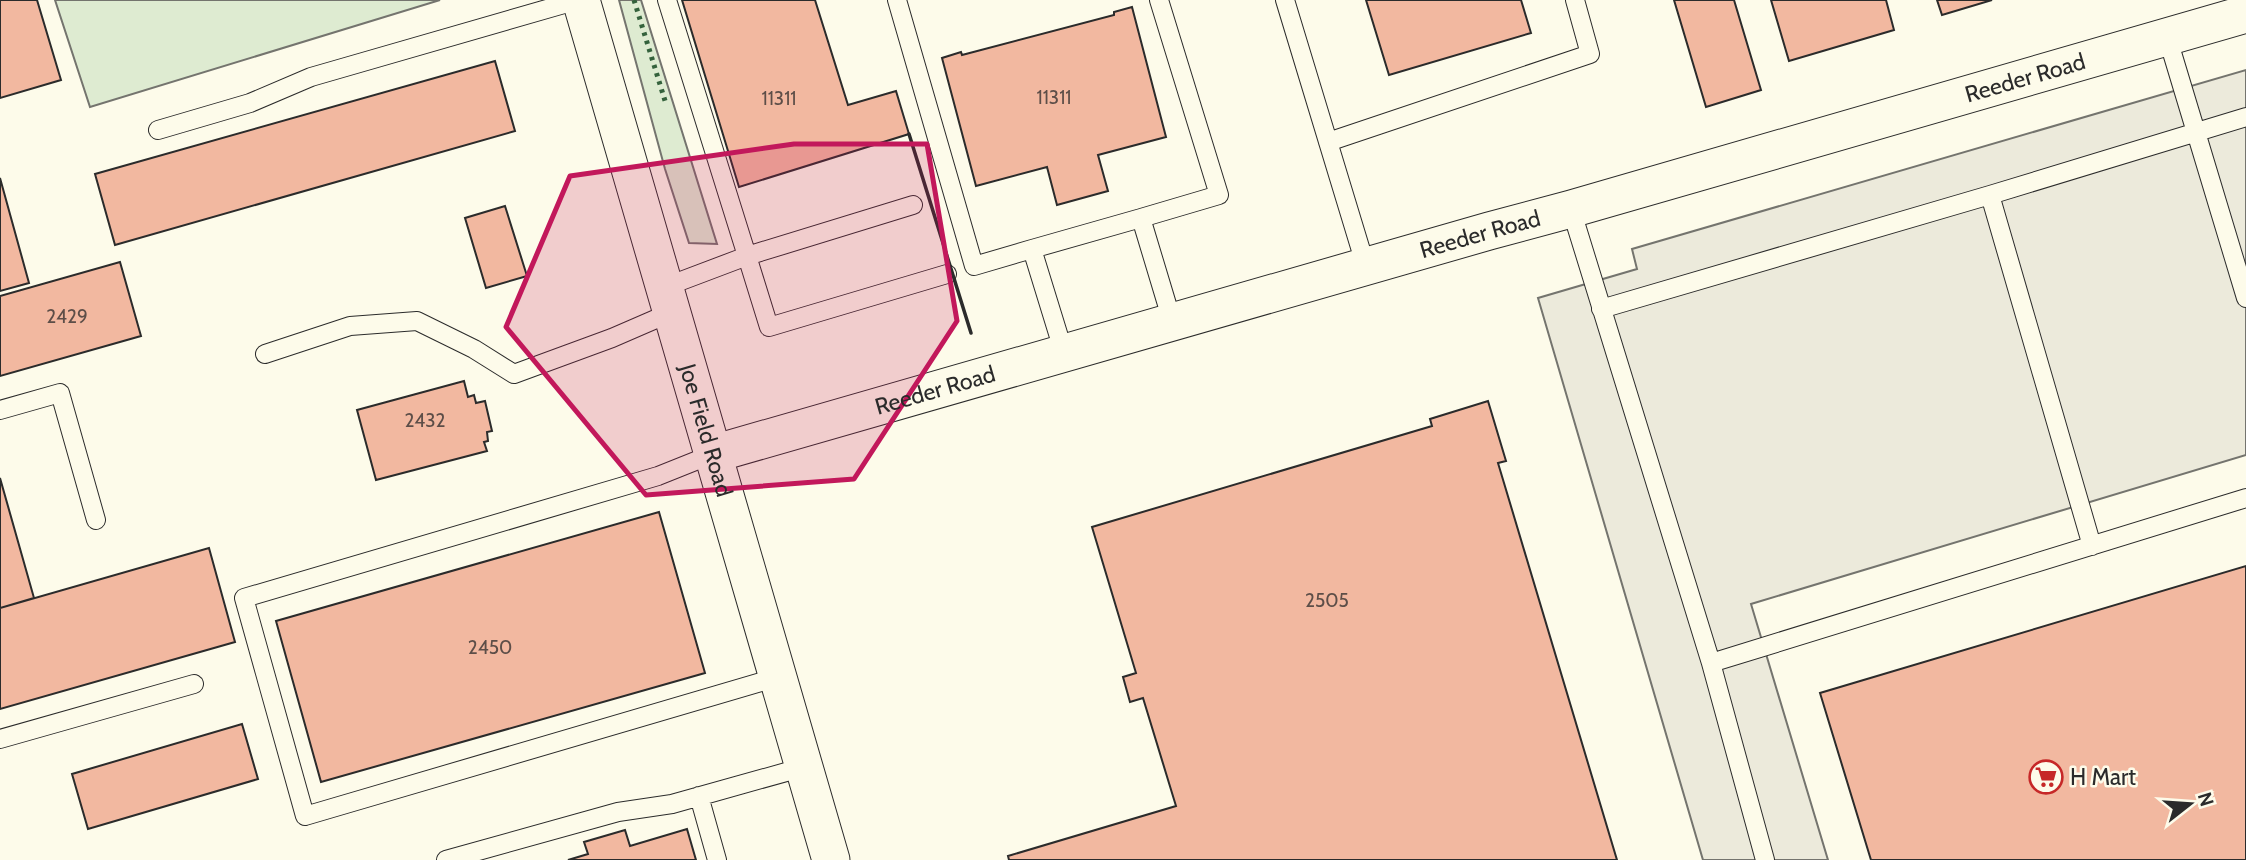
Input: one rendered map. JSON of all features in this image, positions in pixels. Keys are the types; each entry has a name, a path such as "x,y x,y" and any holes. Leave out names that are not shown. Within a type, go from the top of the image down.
{"street":[{"name":"Joe Field Road","path":"580,0 831,860"},
{"name":"Reeder Road","path":"713,454 2246,13"}],"lane":[{"path":"158,130 250,103 311,77 580,0"},
{"path":"667,0 769,327 947,274"},
{"path":"897,0 974,266 1219,195 1159,0"},
{"path":"1285,0 1366,267"},
{"path":"1328,142 1590,54 1575,0"},
{"path":"2167,36 2246,298"},
{"path":"1601,309 2246,117"},
{"path":"1990,195 2092,546"},
{"path":"265,354 350,326 417,321 474,349 514,374 612,338 668,299 747,256 913,205"},
{"path":"1571,209 1711,663 1765,860"},
{"path":"1141,218 1172,321"},
{"path":"1032,249 1063,353"},
{"path":"0,410 60,393 96,520"},
{"path":"713,454 658,476 244,598 304,816 778,677"},
{"path":"1711,663 2246,498"},
{"path":"0,739 194,684"},
{"path":"446,860 618,812 672,804 804,767"},
{"path":"699,796 717,860"}],"highlighted area":[{"path":"794,144 927,144 957,321 854,479 646,495 506,327 570,176"}],"green space":[{"path":"55,0 440,0 90,107"},
{"path":"619,0 641,0 717,244 689,243 665,169"}],"shaded area":[{"path":"2246,70 2246,455 1751,604 1828,860 1703,860 1538,298 1637,269 1632,249"}],"building":[{"path":"0,0 37,0 61,80 0,98"},
{"path":"682,0 815,0 848,105 896,91 909,134 739,187"},
{"path":"1366,0 1521,0 1531,33 1389,75"},
{"path":"1674,0 1734,0 1761,90 1706,107"},
{"path":"1771,0 1886,0 1894,30 1789,61"},
{"path":"1937,0 1992,0 1942,15"},
{"path":"1132,7 1166,137 1098,155 1108,191 1057,205 1047,167 976,186 942,58 1114,15 1114,12"},
{"path":"495,61 515,131 115,245 95,174"},
{"path":"0,178 29,283 0,291"},
{"path":"505,206 527,276 486,288 465,218"},
{"path":"120,262 141,336 0,376 0,296"},
{"path":"464,381 468,397 474,395 476,403 485,401 492,431 487,432 488,441 484,442 487,451 376,480 357,410"},
{"path":"1488,401 1506,461 1498,463 1617,860 1009,860 1008,856 1176,806 1143,698 1130,702 1123,677 1136,673 1092,527 1432,426 1430,419"},
{"path":"0,478 34,598 0,608"},
{"path":"659,512 705,673 321,782 276,621"},
{"path":"209,548 235,642 0,709 0,608"},
{"name":"H Mart","path":"2246,566 2246,860 1871,860 1820,693"},
{"path":"242,724 258,779 88,829 72,774"},
{"path":"687,829 696,860 568,860 588,854 584,842 625,830 630,846"}],"hedge":[{"path":"634,0 666,104"}],"wall":[{"path":"909,134 971,333"}],"place":[{"name":"H Mart","path":"2046,777"}]}
